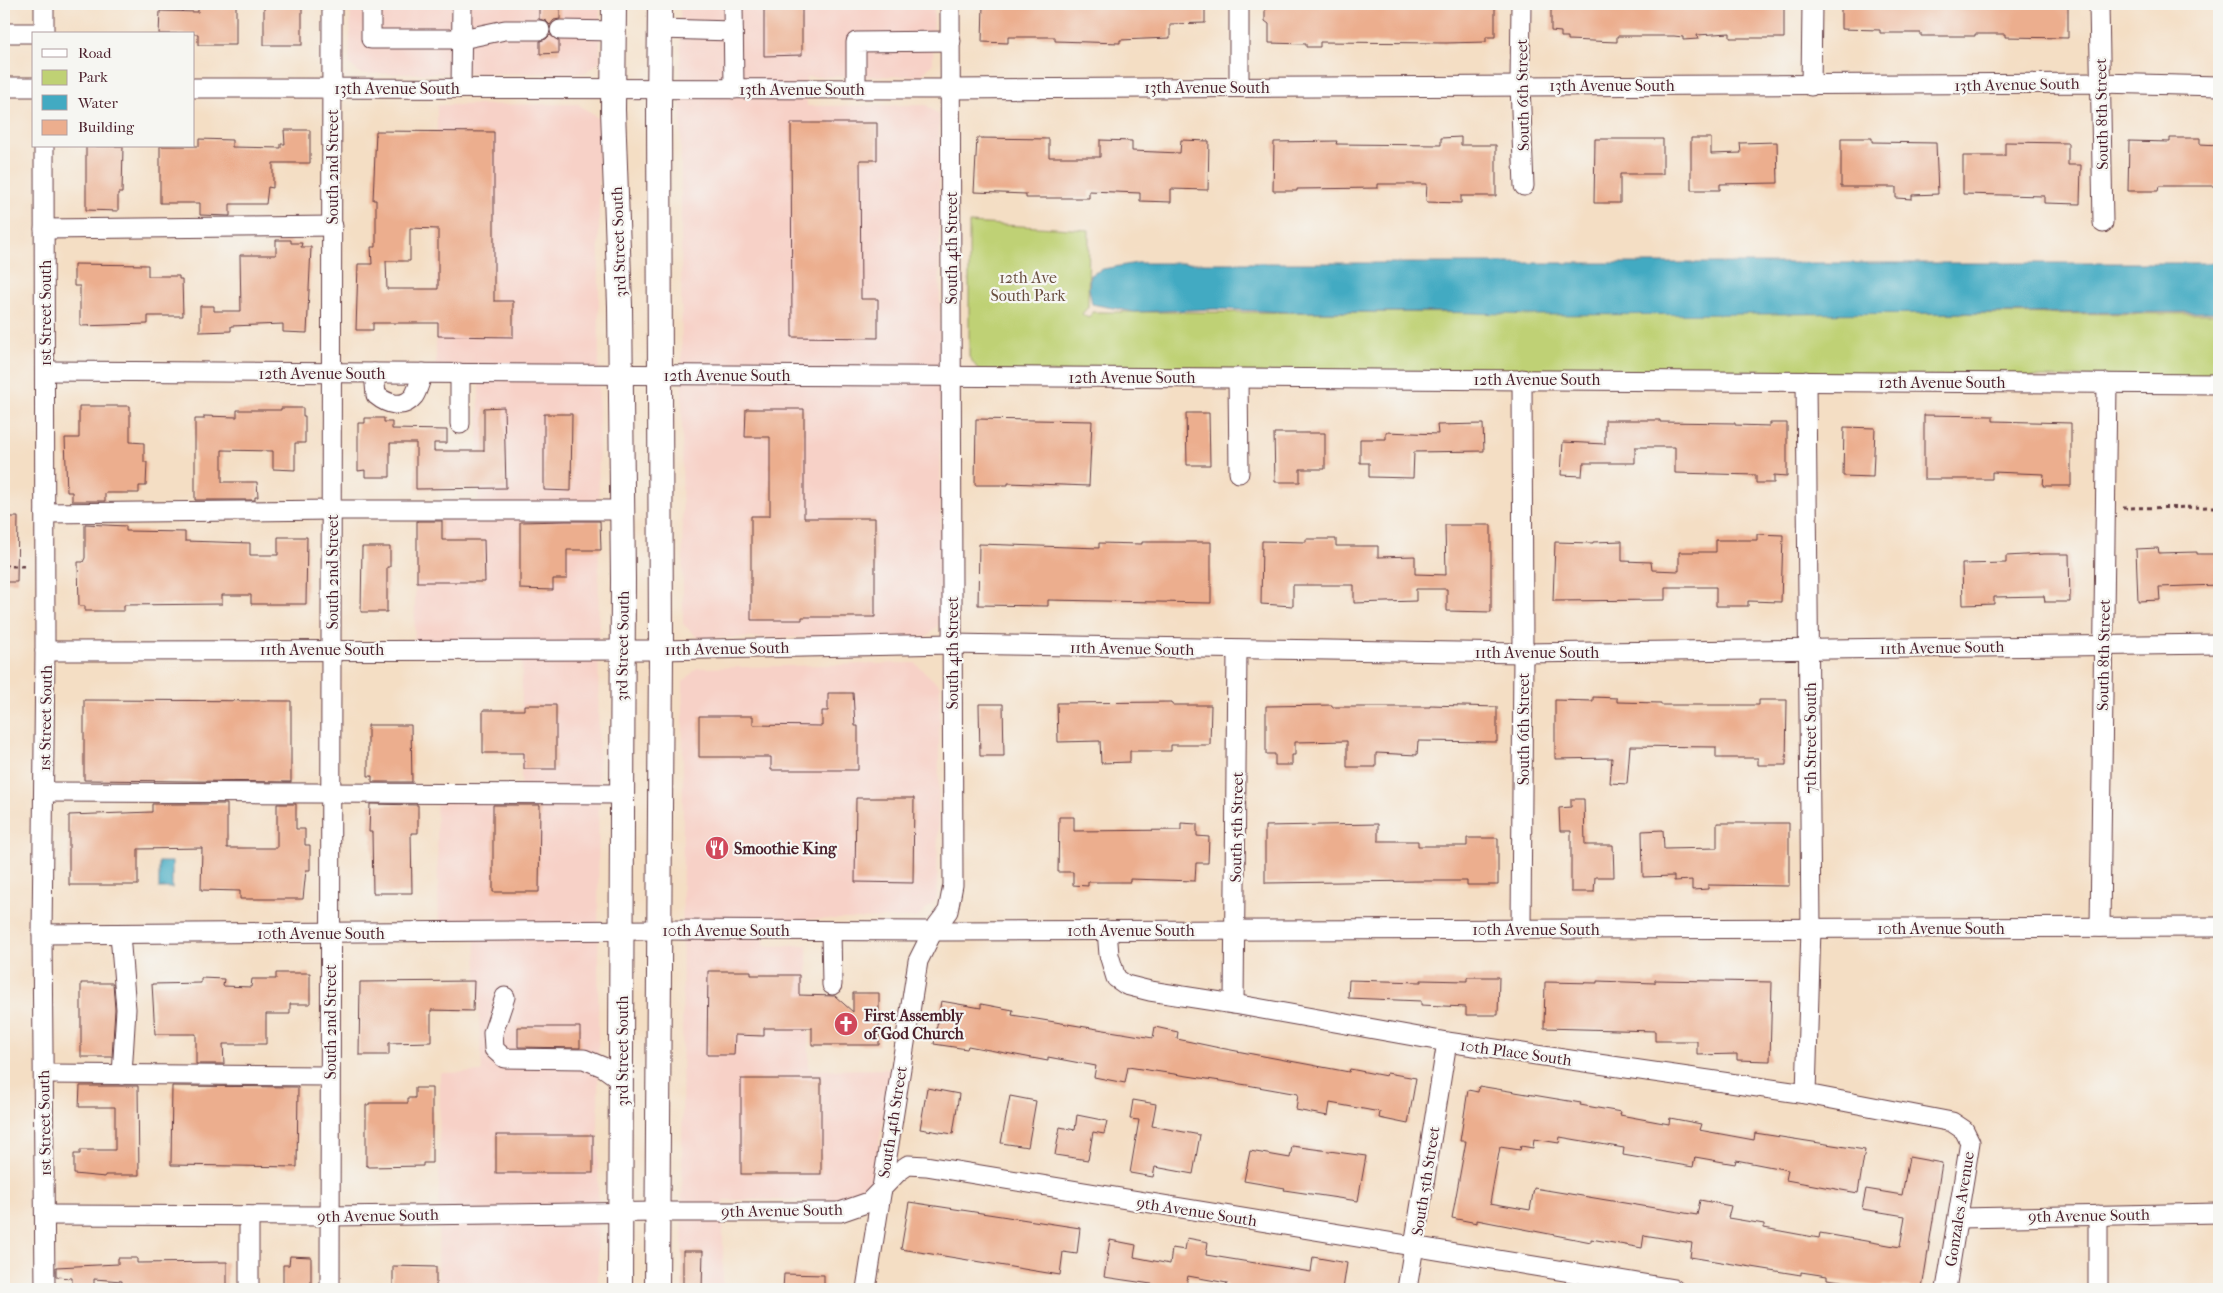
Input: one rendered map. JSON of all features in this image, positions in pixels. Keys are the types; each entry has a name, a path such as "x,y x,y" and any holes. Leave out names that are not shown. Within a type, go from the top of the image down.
{"main road":[{"name":"3rd Street South","path":"614,4 613,88 621,375 622,510 621,794 623,930 620,1289"},
{"path":"657,1289 661,650 660,4"}],"street":[{"path":"44,4 44,32"},
{"name":"South 2nd Street","path":"330,1289 332,4"},
{"path":"371,4 371,39 462,39 505,30 540,30"},
{"path":"462,4 462,88"},
{"path":"733,4 734,89"},
{"name":"South 4th Street","path":"866,1289 918,961 933,931 948,911 953,885 950,4"},
{"path":"1239,4 1240,87"},
{"name":"South 6th Street","path":"1521,4 1520,85 1524,186"},
{"path":"1811,86 1812,4"},
{"name":"South 8th Street","path":"2099,4 2104,223"},
{"path":"660,29 733,31"},
{"path":"560,30 614,31"},
{"path":"9,33 32,33"},
{"path":"856,89 856,42 951,41"},
{"name":"13th Avenue South","path":"195,88 951,89 2100,83 2219,86"},
{"path":"4,87 32,87"},
{"name":"1st Street South","path":"44,148 46,651 42,934 45,1289"},
{"path":"44,229 332,226"},
{"name":"12th Avenue South","path":"45,371 2219,384"},
{"path":"374,373 376,395 384,401 400,404 414,396 423,373"},
{"path":"460,373 460,424"},
{"path":"1238,378 1239,474"},
{"name":"South 6th Street","path":"1521,929 1522,379"},
{"name":"7th Street South","path":"1806,381 1810,648 1811,928 1806,1094"},
{"name":"South 8th Street","path":"2100,927 2107,383"},
{"path":"45,513 332,510 622,510"},
{"name":"11th Avenue South","path":"46,651 331,649 661,650 952,644 1237,650 1523,653 2219,644"},
{"name":"South 5th Street","path":"1234,1004 1237,650"},
{"path":"44,792 621,794"},
{"name":"10th Avenue South","path":"42,934 623,930 933,931 2219,927"},
{"name":"10th Place South","path":"1107,930 1109,955 1116,978 1126,985 1150,991 1446,1042 1806,1094 1952,1122 1964,1130"},
{"path":"831,931 832,985"},
{"path":"120,934 126,1008 122,1075"},
{"path":"505,997 493,1033 494,1049 504,1058 584,1059 603,1067 622,1080"},
{"name":"South 5th Street","path":"1407,1289 1446,1042"},
{"path":"44,1074 330,1076"},
{"name":"Gonzales Avenue","path":"1946,1289 1970,1142 1964,1130"},
{"name":"9th Avenue South","path":"45,1215 329,1216 621,1212 840,1212 868,1202 908,1165 926,1166 1414,1248 1674,1289"},
{"name":"9th Avenue South","path":"1959,1218 2219,1212"},
{"path":"2098,1215 2098,1289"},
{"path":"249,1216 249,1289"}],"path":[{"path":"2105,508 2217,507"},
{"path":"4,566 45,566"}],"shaded area":[{"path":"351,4 600,4 600,62 584,73 361,74 349,64"},
{"path":"680,4 934,4 933,63 921,76 806,77 807,106 926,105 939,115 941,622 926,637 698,638 683,624"},
{"path":"578,104 599,119 598,1289 438,1289 440,1073 482,1072 475,929 439,930 436,789 521,787 522,652 414,652 417,506 478,506 479,371 436,370 437,105"},
{"path":"915,663 940,686 937,899 917,918 764,920 764,946 807,945 809,1070 892,1069 872,1184 857,1200 723,1200 723,1289 682,1289 683,682 697,668"}],"green space":[{"name":"12th Ave South Park","path":"969,223 1089,230 1088,307 1082,314 1088,318 1093,312 2219,314 2219,378 980,372 969,357"}],"water":[{"path":"1137,263 2219,263 2219,312 1531,315 1445,312 1289,312 1215,309 1134,312 1092,304 1089,288 1090,275 1103,269"},
{"path":"159,862 172,862 172,888 159,888"}],"building":[{"path":"198,4 236,4 236,45 198,45 198,34 195,34 195,32 159,32 160,11 198,12"},
{"path":"264,4 302,4 302,45 264,45"},
{"path":"539,4 560,4 560,19 554,20 550,25 546,21 539,19"},
{"path":"764,4 802,4 802,55 764,56"},
{"path":"983,4 1205,4 1205,23 1170,24 1170,38 1120,40 1120,43 1055,41 1055,37 1008,37 1008,43 982,42"},
{"path":"1265,4 1495,4 1495,37 1486,37 1486,42 1320,42 1320,47 1306,47 1306,44 1269,43 1269,24 1265,21"},
{"path":"1551,4 1784,4 1784,38 1730,38 1730,33 1697,35 1698,39 1683,40 1683,37 1674,36 1617,36 1617,42 1568,40 1568,37 1561,37 1561,32 1551,31"},
{"path":"1841,4 2068,4 2068,38 2005,37 2005,34 1921,36 1921,33 1880,33 1880,30 1841,29"},
{"path":"550,35 559,41 559,53 540,54 540,41"},
{"path":"791,123 877,123 877,160 860,160 861,299 878,299 878,338 792,337"},
{"path":"284,130 310,130 310,163 273,163 273,188 268,187 266,204 230,204 230,216 200,215 200,203 160,203 160,148 195,148 195,146 199,146 199,139 232,140 232,147 281,148 281,144 285,144"},
{"path":"376,131 494,132 494,301 513,301 513,337 438,336 438,323 373,323 373,330 356,330 358,264 372,264 371,247 376,247 376,200 373,200","holes":["410,228 438,229 438,289 387,289 386,261 410,261"]},
{"path":"1461,137 1461,145 1496,145 1496,196 1461,196 1461,203 1426,202 1427,184 1378,184 1378,188 1273,191 1274,142 1337,141 1336,144 1441,145 1441,138"},
{"path":"977,138 1049,139 1049,157 1100,157 1100,140 1132,141 1132,151 1180,153 1181,140 1209,141 1208,190 1171,189 1171,202 1140,201 1140,193 1089,191 1089,198 1026,198 1026,194 974,192"},
{"path":"1691,138 1711,138 1711,154 1741,153 1740,143 1777,142 1778,183 1720,184 1720,190 1691,190"},
{"path":"1841,138 1872,138 1872,142 1936,143 1938,194 1912,195 1912,199 1896,198 1896,187 1841,187"},
{"path":"2170,138 2200,138 2200,144 2219,145 2219,186 2159,186 2158,191 2128,191 2129,141 2170,142"},
{"path":"1595,139 1663,139 1663,174 1620,174 1620,203 1594,203"},
{"path":"2005,142 2068,143 2068,165 2081,165 2080,204 2044,203 2044,196 1963,194 1963,156 2005,156"},
{"path":"86,148 123,148 122,193 118,193 118,211 86,210"},
{"path":"276,240 291,240 291,243 302,243 301,247 311,247 307,333 283,332 283,324 231,326 231,331 200,332 200,306 214,306 214,311 241,311 240,255 276,255"},
{"path":"74,264 148,265 148,276 179,276 179,279 182,279 183,316 148,316 148,324 80,326 80,286 74,286"},
{"path":"79,406 130,406 130,442 144,443 144,462 147,462 146,486 139,486 139,493 105,493 105,501 72,501 72,492 67,492 65,438 79,438"},
{"path":"504,407 506,488 416,489 416,443 390,443 390,477 365,477 365,470 358,471 358,423 365,423 365,418 384,418 384,422 392,422 392,429 447,430 447,443 434,443 434,451 484,451 484,408"},
{"path":"281,408 303,408 303,416 305,416 305,443 295,443 295,470 273,469 273,451 222,450 222,482 257,482 258,497 255,497 255,500 195,500 195,419 204,419 204,416 237,417 237,410 281,410"},
{"path":"746,409 804,409 804,518 875,518 875,617 802,617 802,620 751,620 751,516 770,516 770,437 745,437"},
{"path":"1186,413 1209,413 1210,465 1187,465"},
{"path":"544,414 572,414 571,491 544,490"},
{"path":"1924,415 1993,416 1993,421 2071,423 2071,486 2043,486 2044,474 1992,472 1992,479 1924,479"},
{"path":"976,419 1092,421 1089,486 1008,483 1008,485 975,485"},
{"path":"1605,420 1660,420 1660,422 1735,423 1735,425 1770,426 1770,423 1787,423 1787,476 1774,475 1774,483 1756,483 1756,475 1675,473 1675,447 1635,447 1635,463 1583,463 1582,476 1561,475 1563,442 1605,444"},
{"path":"1483,424 1484,451 1414,452 1413,478 1369,477 1369,463 1360,463 1360,439 1386,439 1386,432 1438,434 1437,425"},
{"path":"1844,427 1875,428 1873,477 1843,476"},
{"path":"1274,433 1325,433 1325,469 1300,469 1300,482 1275,482"},
{"path":"4,517 18,517 17,582 4,582"},
{"path":"417,521 442,521 442,540 484,540 485,582 417,582"},
{"path":"600,521 601,550 567,550 567,579 553,579 553,590 520,589 520,522"},
{"path":"85,524 126,526 126,531 185,532 185,541 250,543 250,555 278,555 278,537 307,537 306,604 251,604 251,595 222,595 222,604 124,605 124,611 85,611 85,606 79,606 78,562 83,562 85,558"},
{"path":"1445,525 1491,525 1491,612 1447,611 1447,589 1416,589 1416,601 1354,603 1354,585 1293,585 1293,606 1261,604 1262,541 1306,542 1306,539 1336,539 1336,546 1378,546 1378,557 1415,556 1415,574 1446,575"},
{"path":"1757,534 1783,535 1781,602 1748,601 1748,606 1716,606 1716,587 1665,587 1665,600 1553,601 1555,542 1593,543 1622,541 1622,561 1651,562 1652,570 1679,571 1679,552 1716,552 1716,540 1757,540"},
{"path":"1142,542 1211,542 1211,603 1048,600 1048,606 978,605 979,544 1099,548 1099,543 1142,544"},
{"path":"362,547 390,547 390,567 387,567 387,612 361,612"},
{"path":"2158,548 2159,553 2197,552 2197,554 2219,554 2219,585 2159,587 2160,600 2138,601 2136,549"},
{"path":"2069,554 2070,602 2045,602 2044,596 1994,597 1994,604 1963,605 1962,564 2006,563 2006,556"},
{"path":"828,693 853,693 855,726 858,726 858,770 771,770 771,757 699,757 699,716 753,716 753,725 822,726 822,711 828,711"},
{"path":"1593,697 1617,698 1617,702 1661,703 1661,705 1759,705 1759,700 1787,700 1786,765 1758,765 1758,758 1716,758 1716,747 1630,746 1627,784 1610,783 1612,758 1555,759 1555,700 1593,701"},
{"path":"84,700 291,701 291,782 84,780"},
{"path":"1172,702 1172,705 1211,705 1210,745 1171,745 1171,751 1130,751 1130,762 1101,763 1100,741 1058,742 1057,703"},
{"path":"979,704 1003,704 1004,756 980,756"},
{"path":"524,705 556,705 556,769 524,769 524,753 483,753 483,710 524,710"},
{"path":"1332,705 1332,707 1430,707 1430,705 1497,707 1497,742 1418,741 1417,755 1376,753 1376,767 1347,767 1347,741 1295,742 1295,755 1292,755 1292,765 1275,765 1275,754 1266,754 1266,706"},
{"path":"368,725 411,725 412,782 372,782 372,776 368,776"},
{"path":"856,798 914,798 913,883 855,882"},
{"path":"1571,799 1584,799 1585,845 1613,845 1614,877 1595,877 1594,892 1571,892 1571,831 1560,831 1559,808 1571,807"},
{"path":"152,804 227,804 227,848 277,848 277,804 296,804 296,829 305,829 305,845 310,845 310,870 306,870 303,899 240,899 240,891 201,890 202,848 138,849 138,885 69,885 69,815 152,812"},
{"path":"370,804 418,805 418,833 411,833 412,893 373,893 372,832 369,832"},
{"path":"493,805 540,805 539,892 493,892"},
{"path":"1059,817 1074,817 1074,831 1181,830 1181,823 1197,824 1197,836 1209,837 1208,863 1196,863 1195,881 1130,879 1130,882 1088,882 1088,886 1073,885 1073,872 1058,872"},
{"path":"1717,823 1789,823 1789,886 1708,885 1708,889 1692,890 1692,880 1674,881 1674,876 1643,877 1642,831 1663,830 1664,849 1717,848"},
{"path":"1378,824 1378,841 1418,841 1418,846 1467,846 1467,838 1498,838 1498,885 1467,885 1467,881 1265,883 1265,826"},
{"path":"708,971 751,971 751,975 799,975 799,995 835,996 853,1012 853,993 879,993 879,1045 812,1045 812,1028 764,1028 764,1036 735,1035 734,1055 707,1055"},
{"path":"276,973 310,973 310,1004 290,1004 290,1014 266,1014 266,1044 223,1044 224,1064 196,1064 196,1034 155,1034 152,984 201,983 201,978 224,979 223,986 251,987 252,979 276,979"},
{"path":"1467,977 1499,977 1498,1015 1466,1015 1466,1007 1421,1005 1421,1001 1348,998 1349,980 1467,981"},
{"path":"1655,980 1772,982 1770,1061 1737,1060 1737,1054 1697,1055 1697,1041 1655,1041 1655,1031 1544,1028 1545,982 1655,983"},
{"path":"474,981 473,1011 431,1010 431,1042 389,1043 389,1055 359,1055 360,982"},
{"path":"81,983 113,983 115,1009 112,1057 81,1057"},
{"path":"941,1001 981,1008 981,1004 1013,1010 1012,1015 1153,1038 1155,1027 1178,1032 1177,1039 1215,1047 1349,1072 1350,1069 1386,1076 1387,1073 1416,1078 1408,1124 1379,1118 1380,1112 1330,1103 1328,1116 1296,1110 1298,1094 1247,1085 1128,1067 1125,1083 1094,1077 1096,1066 1048,1057 1048,1061 968,1046 967,1049 934,1044"},
{"path":"518,1027 580,1027 580,1048 518,1047"},
{"path":"741,1079 821,1079 821,1174 741,1174"},
{"path":"80,1086 138,1086 139,1175 105,1175 105,1177 74,1174 74,1154 80,1154 80,1150 115,1150 115,1107 79,1107"},
{"path":"172,1086 298,1087 297,1167 171,1165"},
{"path":"1479,1086 1581,1103 1580,1105 1621,1112 1620,1115 1669,1124 1670,1118 1701,1124 1699,1130 1754,1140 1755,1133 1865,1150 1858,1193 1786,1180 1788,1170 1736,1160 1735,1164 1695,1157 1693,1167 1623,1155 1624,1148 1560,1137 1559,1143 1534,1139 1533,1148 1521,1146 1520,1150 1500,1147 1490,1203 1530,1210 1534,1188 1697,1215 1700,1200 1731,1206 1728,1218 1764,1224 1764,1228 1819,1238 1820,1233 1900,1247 1905,1216 1862,1209 1866,1189 1902,1195 1909,1157 1942,1163 1922,1289 1883,1285 1882,1287 1827,1279 1827,1276 1801,1272 1801,1275 1690,1257 1692,1243 1644,1235 1642,1248 1591,1239 1591,1242 1477,1220 1477,1223 1452,1218 1466,1141 1460,1141 1468,1090 1478,1092"},
{"path":"415,1088 432,1088 432,1163 423,1163 423,1166 369,1167 366,1165 366,1105 369,1105 369,1103 408,1103 408,1098 415,1098"},
{"path":"927,1088 959,1094 953,1134 920,1129"},
{"path":"1010,1096 1036,1101 1028,1147 1001,1143"},
{"path":"1133,1100 1156,1104 1152,1126 1200,1135 1193,1174 1155,1167 1153,1177 1130,1173 1139,1120 1130,1119"},
{"path":"1077,1115 1107,1121 1104,1134 1093,1132 1088,1160 1055,1155 1060,1127 1075,1130"},
{"path":"496,1135 593,1135 593,1173 496,1173"},
{"path":"1292,1146 1366,1156 1358,1201 1284,1190 1285,1188 1244,1181 1250,1151 1290,1158"},
{"path":"909,1202 1080,1228 1077,1254 1063,1252 1060,1275 901,1249"},
{"path":"1187,1238 1208,1242 1206,1255 1311,1272 1313,1257 1347,1263 1343,1289 1226,1289 1227,1283 1188,1276 1185,1289 1104,1277 1110,1240 1136,1245 1134,1257 1170,1264 1172,1248 1185,1250"},
{"path":"683,1251 703,1251 702,1289 683,1289"},
{"path":"290,1256 311,1257 311,1288 283,1289 283,1265 289,1265"},
{"path":"118,1258 137,1258 137,1263 227,1262 227,1289 122,1289 122,1281 94,1279 94,1289 72,1289 72,1278 56,1277 56,1267 118,1264"},
{"path":"393,1266 436,1267 436,1289 393,1289"},
{"path":"784,1274 824,1275 824,1289 783,1289"}],"place":[{"name":"Smoothie King","path":"717,848"},
{"name":"First Assembly of God Church","path":"846,1024"}]}
